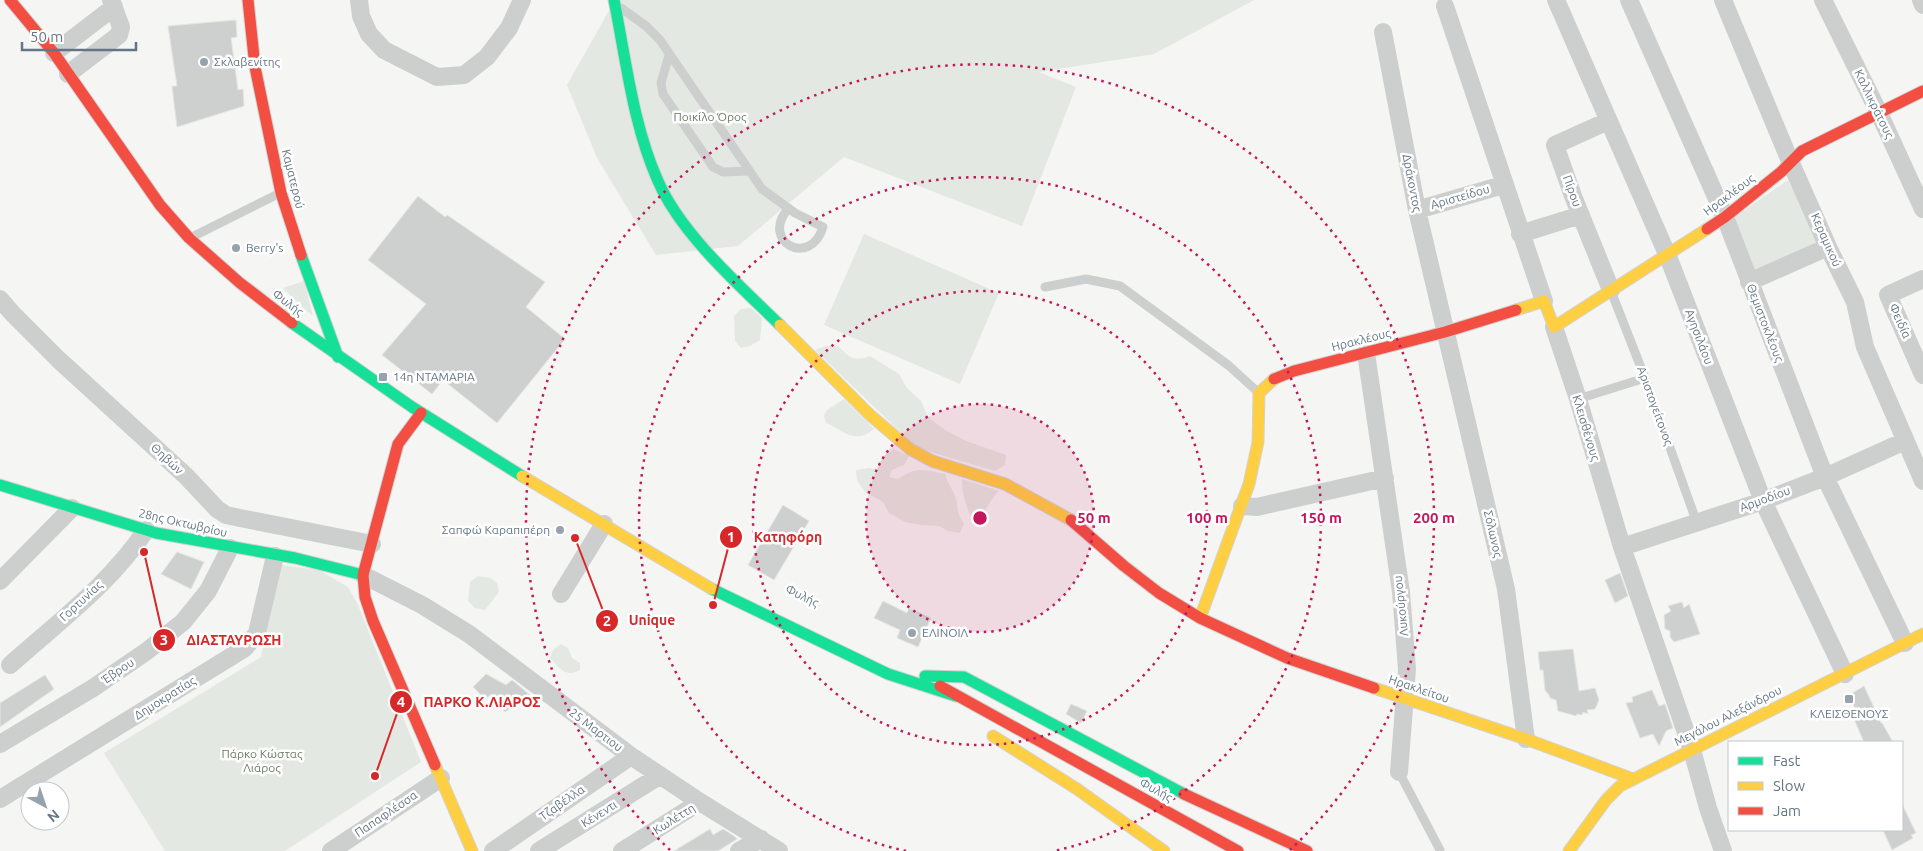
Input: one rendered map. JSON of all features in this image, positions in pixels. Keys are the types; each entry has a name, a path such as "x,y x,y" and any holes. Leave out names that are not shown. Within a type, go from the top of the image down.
{"street":[{"name":"Φυλής","path":"10,0 54,53 160,205 189,238 240,283 338,357 421,413 525,478 700,583 888,674 956,696"},
{"name":"Καματερού","path":"248,0 255,67 281,193 303,262 338,357"},
{"path":"359,0 361,16 368,34 384,50 438,77 464,75 487,57 509,28 522,0"},
{"name":"Αγησιλάου","path":"1556,0 1667,254 1762,501 1845,674"},
{"name":"Θεμιστοκλέους","path":"1629,0 1725,217 1825,477 1905,643"},
{"name":"Κεραμικού","path":"1723,0 1790,161 1855,302 1865,347 1923,481"},
{"path":"1921,0 1923,5"},
{"name":"Καλλικράτους","path":"1827,1 1923,208"},
{"name":"Ηρακλείτου","path":"614,2 637,118 658,181 676,212 713,259 870,414 910,449 932,461 1006,484 1054,510 1072,521 1139,578 1200,618 1287,658 1633,779"},
{"path":"54,53 112,4 121,27 119,35 68,74"},
{"name":"Κλεισθένους","path":"1445,6 1503,184 1578,399 1622,548 1692,750 1708,808 1723,851"},
{"name":"Δράκοντος","path":"1383,32 1417,210 1445,332"},
{"name":"Ηρακλέους","path":"1554,327 1725,217 1781,172 1802,151 1923,91"},
{"name":"Πίρου","path":"1608,120 1555,145 1611,290"},
{"name":"Αριστείδου","path":"1417,210 1503,184"},
{"path":"1520,234 1581,215"},
{"path":"1749,282 1828,247"},
{"name":"Φειδία","path":"1923,279 1888,296 1923,375"},
{"name":"Θηβών","path":"0,299 59,360 186,476 217,509 226,515 372,544"},
{"name":"Ηρακλέους","path":"1259,393 1272,380 1294,371 1366,354 1445,332 1544,301"},
{"name":"Σόλωνος","path":"1445,332 1506,589 1526,740"},
{"name":"Λυκούργου","path":"1366,354 1401,592 1407,669 1399,772"},
{"path":"1200,618 1242,506 1258,442 1259,393"},
{"path":"421,413 398,444 387,480 363,575 365,597 372,620 472,851"},
{"name":"Αρμοδίου","path":"1622,548 1762,501 1825,477 1905,441"},
{"path":"1242,506 1257,507 1385,478"},
{"name":"28ης Οκτωβρίου","path":"0,486 146,530 230,548 341,568 363,575"},
{"path":"0,581 72,508"},
{"path":"561,594 604,524"},
{"name":"Γορτυνίας","path":"10,665 91,593 132,552 146,530"},
{"name":"Φυλής","path":"628,540 682,557"},
{"name":"Έβρου","path":"0,744 93,688 147,651 183,622 208,591 230,548"},
{"name":"Δημοκρατίας","path":"0,799 245,648 256,633 275,556"},
{"name":"25 Μαρτιου","path":"363,575 422,605 469,634 630,756 779,851"},
{"name":"Μεγάλου Αλεξάνδρου","path":"1569,851 1606,800 1620,786 1923,634"},
{"path":"888,674 937,702"},
{"name":"Φυλής","path":"1238,851 956,696 921,674 964,678 1180,793 1250,827 1307,851"},
{"path":"985,731 1077,789 1164,851"},
{"name":"Τζαβέλλα","path":"493,851 630,756"},
{"name":"Κένεντι","path":"539,851 659,776"},
{"name":"Παπαφλέσσα","path":"331,851 441,778"},
{"name":"Κωλέττη","path":"622,851 700,802"},
{"path":"739,851 761,839"}],"lane":[{"path":"614,2 646,26 660,40 762,189 788,209 823,228 820,236 811,246 799,249 787,244 783,239 779,227 780,221 788,209"},
{"path":"669,55 661,83 663,94 713,167 723,172 748,171"},
{"path":"189,238 281,193"},
{"path":"1045,288 1086,279 1120,286 1228,364 1259,393"},
{"name":"Αριστογείτονος","path":"1611,290 1697,523"},
{"path":"1578,399 1645,378"},
{"name":"Λυκούργου","path":"1399,772 1440,850"}],"green space":[{"name":"Ποικίλο Όρος","path":"615,0 1254,0 1154,54 1039,72 1076,87 1022,226 844,157 738,246 656,255 597,158 567,85"},
{"path":"1788,180 1819,245 1751,277 1730,220"},
{"path":"864,234 999,293 960,384 824,325"},
{"path":"304,281 313,316 283,288"},
{"path":"751,308 762,318 760,340 750,346 741,348 735,341 734,316 741,309"},
{"path":"826,346 838,346 849,356 856,359 870,356 899,374 907,388 921,401 928,417 945,430 966,441 1006,455 1005,465 995,471 917,448 815,350"},
{"path":"844,399 874,429 867,434 855,436 844,433 826,423 824,416 827,410"},
{"path":"894,449 909,456 904,465 892,470 889,477 898,479 910,472 921,470 945,474 955,496 959,515 964,523 960,533 948,531 939,526 905,522 889,513 883,502 865,492 857,480 856,470 877,469 883,457"},
{"path":"962,479 999,491 982,515 974,522 965,501"},
{"name":"Πάρκο Κώστας Λιάρος","path":"281,565 319,570 348,587 358,605 421,762 285,851 165,851 104,753 261,657"},
{"path":"478,576 490,578 497,583 499,592 485,610 475,608 468,601 470,582"},
{"path":"561,644 568,648 572,658 580,663 580,670 570,673 563,671 550,658 553,650"}],"building":[{"name":"Σκλαβενίτης","path":"236,20 237,37 231,38 238,90 243,89 244,106 177,127 172,86 177,86 168,26"},
{"path":"418,196 445,217 447,215 545,282 526,307 565,339 497,423 443,380 432,394 382,355 426,304 368,260"},
{"path":"783,505 809,521 774,580 748,565"},
{"path":"177,552 204,562 191,589 161,574"},
{"path":"1620,573 1628,596 1615,603 1605,580"},
{"path":"883,601 907,613 909,608 931,618 918,647 897,638 900,630 874,618"},
{"path":"1682,602 1684,608 1689,604 1700,634 1674,642 1670,637 1670,631 1665,629 1664,615 1671,611 1668,606"},
{"path":"1573,649 1579,691 1595,688 1599,700 1595,709 1587,710 1588,714 1583,712 1582,715 1577,714 1576,716 1558,711 1556,700 1550,698 1545,690 1543,670 1540,670 1538,652"},
{"path":"486,674 506,685 512,680 530,695 505,712 492,694 485,699 473,687"},
{"path":"45,675 54,689 0,727 0,703"},
{"path":"1864,686 1881,723 1892,741 1864,741 1854,719 1859,717 1849,695"},
{"path":"1652,690 1659,706 1665,704 1673,728 1666,731 1659,746 1653,734 1640,738 1626,703 1633,702 1632,697"},
{"path":"1071,704 1087,711 1081,723 1066,714"},
{"path":"1903,806 1916,833 1911,835 1913,838 1892,850 1883,831 1903,831"},
{"path":"710,829 713,835 723,829 737,839 718,851 674,851"}],"traffic: fast":[{"path":"614,0 642,138 649,160 668,201 712,258 780,325"},
{"path":"301,255 338,357"},
{"path":"292,323 412,407 522,476"},
{"path":"0,485 156,533 295,558 363,575"},
{"path":"712,589 888,674 956,696"},
{"path":"925,676 964,677 1184,794"}],"traffic: slow":[{"path":"1516,310 1544,301 1554,327 1707,229"},
{"path":"780,325 870,415 910,449 932,461 1005,484 1071,520"},
{"path":"1200,618 1249,484 1258,442 1259,393 1274,379"},
{"path":"522,476 712,589"},
{"path":"1569,851 1606,800 1620,786 1923,634"},
{"path":"1374,688 1526,739 1633,779"},
{"path":"993,736 1077,789 1164,851"},
{"path":"435,765 472,851"}],"traffic: jam":[{"path":"10,0 54,53 160,205 189,238 240,283 292,323"},
{"path":"248,0 255,67 281,193 301,255"},
{"path":"1707,229 1781,172 1802,151 1923,91"},
{"path":"1274,379 1294,371 1445,332 1516,310"},
{"path":"421,413 398,444 363,575 365,597 373,621 435,765"},
{"path":"1071,520 1124,566 1159,593 1200,618 1287,658 1374,688"},
{"path":"940,686 1238,851"},
{"path":"1184,794 1307,851"}],"place":[{"name":"Σκλαβενίτης","path":"204,62"},
{"name":"Berry's","path":"236,248"},
{"name":"14η ΝΤΑΜΑΡΙΑ","path":"383,377"},
{"name":"Σαπφώ Καραπιπέρη","path":"560,530"},
{"name":"Unique","path":"575,538"},
{"name":"ΔΙΑΣΤΑΥΡΩΣΗ","path":"144,552"},
{"name":"Κατηφόρη","path":"713,605"},
{"name":"ΕΛΙΝΟΙΛ","path":"912,633"},
{"name":"ΚΛΕΙΣΘΕΝΟΥΣ","path":"1849,699"},
{"name":"ΠΑΡΚΟ Κ.ΛΙΑΡΟΣ","path":"375,776"}]}
